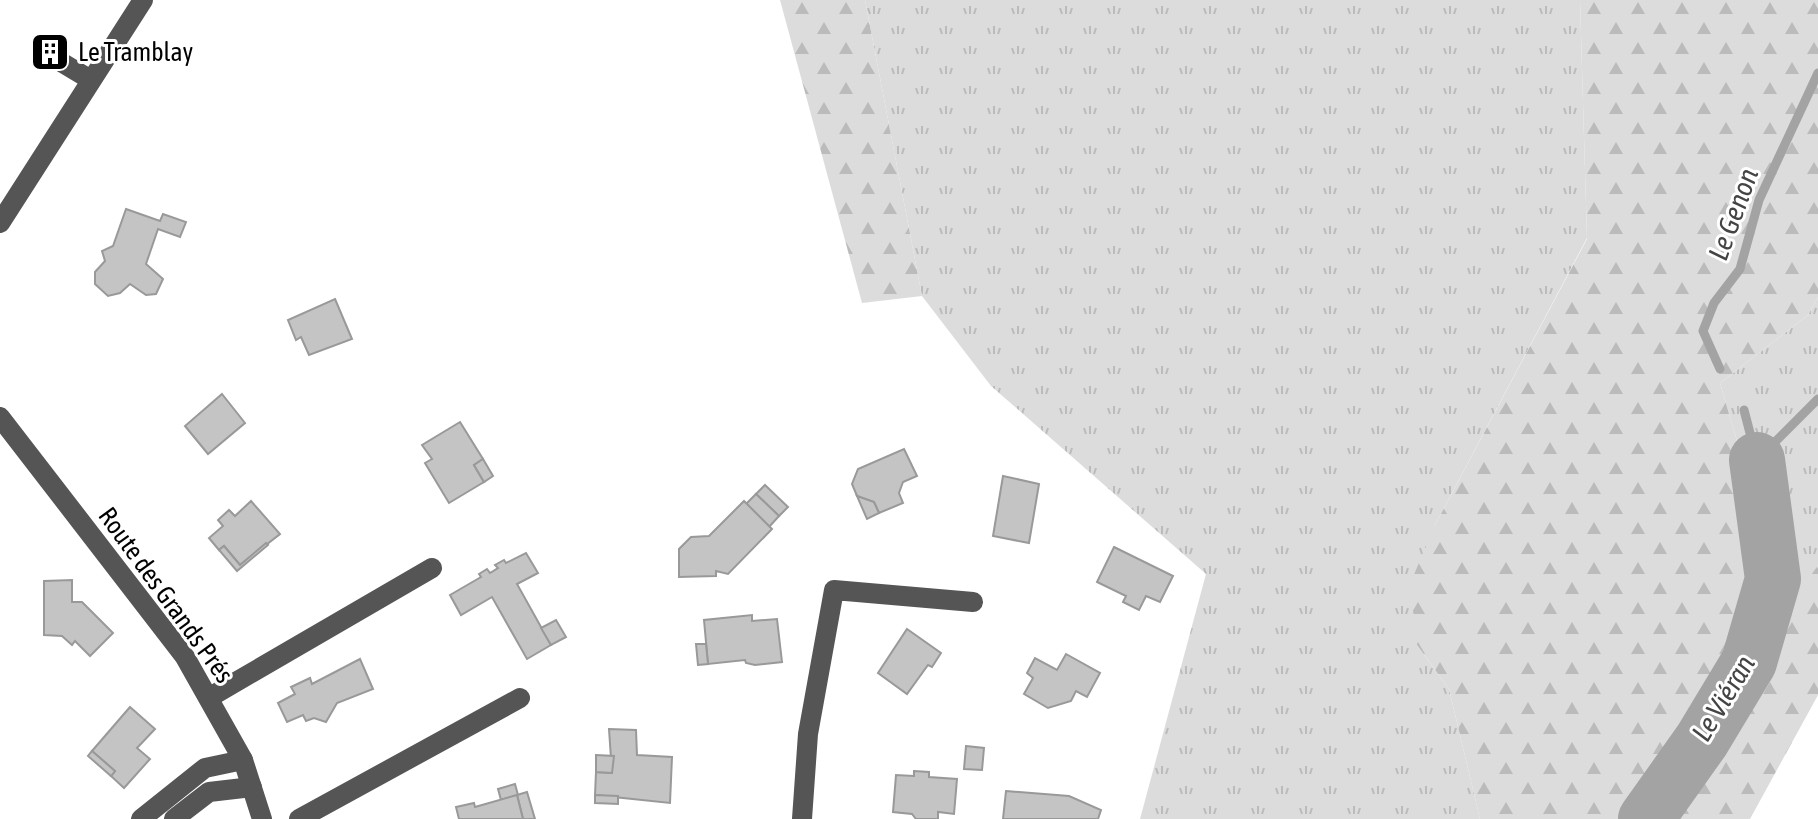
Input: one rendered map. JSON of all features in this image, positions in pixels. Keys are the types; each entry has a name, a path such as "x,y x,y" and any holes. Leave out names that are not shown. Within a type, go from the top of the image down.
{"street":[{"path":"0,223 143,0"},
{"path":"61,62 91,80"},
{"name":"Route des Grands Prés","path":"0,417 162,625 210,697 243,760 262,819"},
{"path":"210,697 432,568"},
{"path":"802,819 808,734 834,590 973,602"},
{"path":"299,819 520,698"},
{"path":"141,819 205,768 243,760"},
{"path":"174,819 209,792 252,787"}],"green space":[{"path":"780,0 865,0 922,296 862,303"},
{"path":"865,0 1580,0 1587,238 1435,525 1417,645 1449,689 1480,819 1140,819 1206,574 991,386 922,296"},
{"path":"1580,0 1818,0 1818,297 1808,315 1720,383 1761,523 1798,594 1818,565 1818,695 1750,819 1480,819 1449,689 1417,645 1410,584 1435,525 1587,239"},
{"path":"1818,297 1818,565 1799,594 1761,523 1720,383 1808,315"}],"building":[{"name":"Le Tramblay","path":"45,40 63,49 54,65 37,56"},
{"path":"126,209 160,221 163,214 186,222 180,237 158,229 146,264 163,279 156,294 146,295 130,284 120,293 108,296 95,284 95,272 105,261 102,251 113,246"},
{"path":"335,299 352,339 309,355 301,337 296,340 288,320"},
{"path":"222,394 245,423 208,454 185,426"},
{"path":"460,422 483,459 474,465 484,482 449,503 425,463 432,459 422,445"},
{"path":"904,449 917,476 903,482 899,493 903,503 879,513 874,502 857,496 852,484 858,469"},
{"path":"483,459 493,476 484,482 474,465"},
{"path":"1003,476 1039,484 1029,543 993,536"},
{"path":"765,485 788,507 779,516 756,494"},
{"path":"756,494 779,516 769,527 746,504"},
{"path":"857,496 874,502 879,513 867,519"},
{"path":"251,501 280,534 240,565 224,546 219,550 209,538 223,526 218,520 229,510 235,516"},
{"path":"744,501 772,529 728,574 716,571 716,576 679,577 679,549 691,537 709,536"},
{"path":"266,543 268,545 237,571 219,550 224,546 240,565"},
{"path":"1114,547 1173,576 1160,602 1146,596 1139,610 1123,602 1126,596 1097,582"},
{"path":"526,553 538,573 517,584 551,645 527,659 492,597 461,615 450,595 481,577 479,574 487,569 490,573 498,568 495,565 504,560 506,563"},
{"path":"72,580 72,602 82,602 113,633 90,656 75,641 72,645 62,636 44,635 44,581"},
{"path":"752,615 752,621 777,619 782,662 755,665 745,660 708,664 704,620"},
{"path":"556,620 566,637 551,645 541,628"},
{"path":"907,629 941,653 907,694 878,673"},
{"path":"696,644 706,644 708,664 698,665"},
{"path":"1066,654 1100,673 1087,697 1076,691 1071,701 1048,708 1024,694 1033,678 1027,673 1035,658 1057,670"},
{"path":"360,659 373,689 337,703 326,722 314,718 306,721 303,715 287,722 278,703 295,694 291,687 310,678 312,684"},
{"path":"130,707 155,729 137,748 150,759 124,788 111,776 115,771 92,751"},
{"path":"609,729 636,730 637,755 672,757 670,803 595,795 596,772 612,773"},
{"path":"966,746 984,748 982,770 964,769"},
{"path":"92,751 115,771 111,776 88,756"},
{"path":"596,755 614,756 612,773 596,772"},
{"path":"914,771 929,772 929,777 957,779 954,814 938,812 938,819 916,819 912,814 893,812 896,775 914,776"},
{"path":"515,784 518,795 501,800 498,789"},
{"path":"1006,791 1069,796 1101,810 1098,819 1003,819"},
{"path":"527,792 535,819 523,819 517,795"},
{"path":"517,795 523,819 459,819 456,807 474,803 475,807"},
{"path":"595,795 618,796 618,804 595,803"}],"waterway":[{"name":"Le Genon","path":"1720,369 1703,331 1714,303 1740,269 1759,200 1818,73"},
{"name":"Le Viéran","path":"1757,460 1818,399"},
{"name":"Le Genon","path":"1744,410 1757,460"},
{"name":"Le Viéran","path":"1646,819 1702,740 1749,662 1773,579 1757,460"}],"place":[{"name":"Le Tramblay","path":"50,52"}]}
